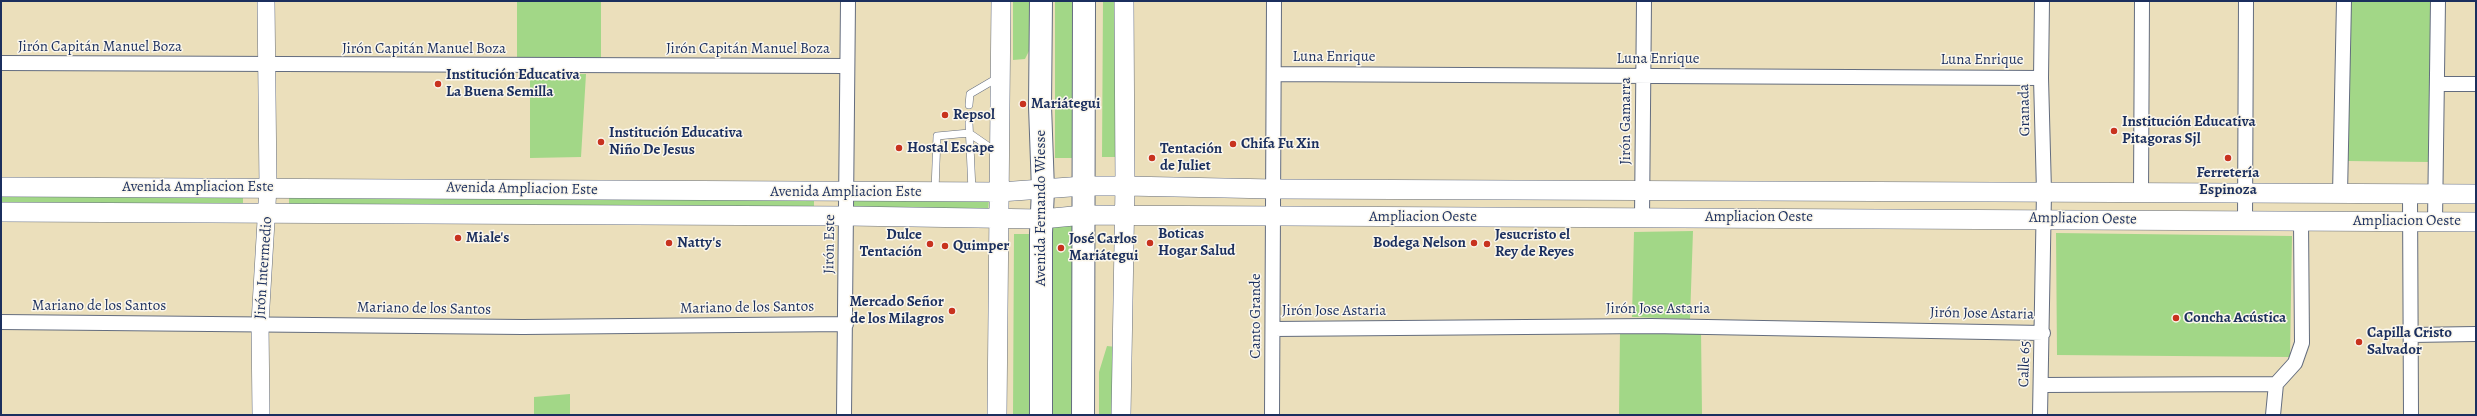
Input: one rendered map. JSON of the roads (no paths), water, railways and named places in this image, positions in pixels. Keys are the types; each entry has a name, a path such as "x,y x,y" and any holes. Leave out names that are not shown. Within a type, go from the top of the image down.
{"main road":[{"path":"997,415 1001,1"},
{"name":"Avenida Fernando Wiesse","path":"1041,1 1040,106 1043,190 1041,415"},
{"path":"1083,415 1084,1"},
{"path":"1122,415 1125,186 1124,1"},
{"name":"Ampliacion Oeste","path":"1043,190 1084,186 1125,186 1274,189 2244,192 2410,195 2476,194"},
{"name":"Avenida Ampliacion Este","path":"1,188 268,187 847,192 1000,192 1043,190"},
{"name":"Avenida Ampliacion Este","path":"1,212 847,216 1042,219"},
{"name":"Ampliacion Oeste","path":"1042,219 1084,215 1124,215 1274,217 1642,217 2476,222"}],"street":[{"name":"Jirón Intermedio","path":"261,415 260,323 268,213 266,1"},
{"name":"Jirón Este","path":"844,415 848,1"},
{"name":"Canto Grande","path":"1272,415 1274,1"},
{"name":"Jirón Gamarra","path":"1642,217 1644,1"},
{"name":"Granada","path":"2042,1 2041,78 2044,219"},
{"path":"2141,192 2142,1"},
{"path":"2245,221 2246,1"},
{"path":"2340,194 2344,1"},
{"path":"2435,221 2438,1"},
{"name":"Jirón Capitán Manuel Boza","path":"1,64 847,66"},
{"name":"Luna Enrique","path":"1274,74 2041,78"},
{"path":"2436,84 2476,84"},
{"path":"2410,195 2411,415"},
{"name":"Calle 65","path":"2040,415 2043,332 2044,219"},
{"path":"2273,415 2276,384 2295,363 2302,343 2301,221"},
{"name":"Mariano de los Santos","path":"1,322 260,323 523,327 846,324"},
{"name":"Jirón Jose Astaria","path":"1273,329 1651,326 2043,332"},
{"path":"2411,335 2476,334"},
{"path":"2041,385 2276,384"}],"lane":[{"path":"969,105 970,94 1000,76"},
{"path":"969,123 968,133 973,192"},
{"path":"935,192 937,136 968,133 1000,155"}],"place":[{"name":"Institución Educativa La Buena Semilla","path":"438,84"},
{"name":"Mariátegui","path":"1023,104"},
{"name":"Repsol","path":"945,115"},
{"name":"Institución Educativa Pitagoras Sjl","path":"2114,131"},
{"name":"Institución Educativa Niño De Jesus","path":"601,142"},
{"name":"Chifa Fu Xin","path":"1233,144"},
{"name":"Hostal Escape","path":"899,148"},
{"name":"Tentación de Juliet","path":"1152,158"},
{"name":"Ferretería Espinoza","path":"2228,158"},
{"name":"Miale's","path":"458,238"},
{"name":"Natty's","path":"669,243"},
{"name":"Boticas Hogar Salud","path":"1150,243"},
{"name":"Bodega Nelson","path":"1474,243"},
{"name":"Dulce Tentación","path":"930,244"},
{"name":"Jesucristo el Rey de Reyes","path":"1487,244"},
{"name":"Quimper","path":"945,246"},
{"name":"José Carlos Mariátegui","path":"1061,248"},
{"name":"Mercado Señor de los Milagros","path":"952,311"},
{"name":"Concha Acústica","path":"2176,318"},
{"name":"Capilla Cristo Salvador","path":"2359,342"}]}
